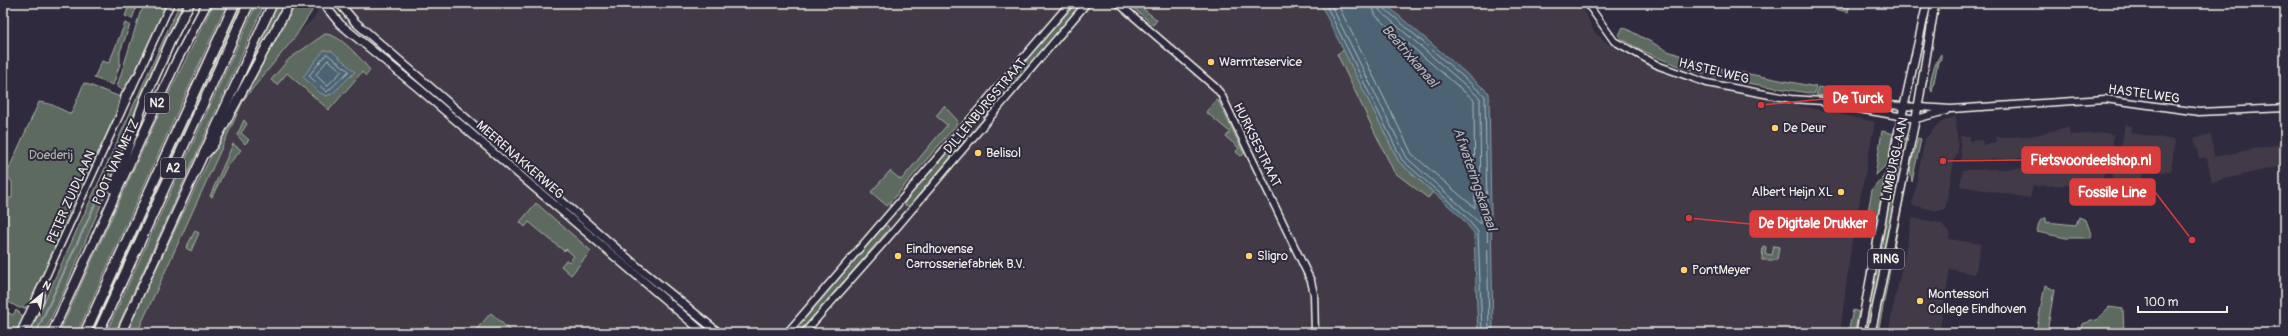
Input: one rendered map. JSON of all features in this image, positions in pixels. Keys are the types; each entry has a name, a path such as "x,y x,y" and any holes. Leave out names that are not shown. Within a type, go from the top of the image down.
{"highway":[{"name":"N2","path":"110,203 115,180 138,116 169,44 190,3"},
{"name":"POOT VAN METZ","path":"52,333 110,203 177,60 207,3"},
{"name":"A2","path":"85,333 235,3"},
{"name":"A2","path":"98,333 249,3"},
{"path":"121,333 272,3"},
{"path":"202,158 213,145 290,3"}],"main road":[{"name":"MEERENAKKERWEG","path":"323,3 340,24 704,333"},
{"name":"MEERENAKKERWEG","path":"339,3 355,22 638,268 719,333"},
{"name":"RING","path":"1904,105 1927,3"},
{"name":"RING","path":"1918,107 1935,3"},
{"name":"LIMBURGLAAN","path":"1860,333 1904,105"},
{"name":"LIMBURGLAAN","path":"1871,333 1918,107"}],"street":[{"name":"PETER ZUIDLAAN","path":"20,333 42,288 120,114 125,95 137,76 171,3"},
{"name":"DILLENBURGSTRAAT","path":"787,333 890,216 1070,3"},
{"name":"DILLENBURGSTRAAT","path":"804,333 1087,3"},
{"name":"HURKSESTRAAT","path":"1118,3 1221,94 1311,281 1314,294 1315,333"},
{"name":"HASTELWEG","path":"1587,3 1614,41 1658,66 1707,83 1916,119 1952,110"},
{"name":"HASTELWEG","path":"1814,101 1904,105 1952,110 2105,99 2199,112 2285,108"},
{"path":"890,216 899,224"},
{"name":"PETER ZUIDLAAN","path":"24,333 40,300 42,288"}],"shaded area":[{"path":"321,3 1581,3 1594,32 1607,43 1640,62 1684,81 1875,122 1852,240 1840,333 135,333 243,95 286,45 314,18"},
{"path":"1956,116 1958,151 1955,157 1945,209 1938,211 1912,205 1925,139 1938,124"},
{"path":"2125,124 2132,126 2131,133 2175,140 2171,172 2143,171 2141,185 2112,180 2114,167 2118,167"},
{"path":"2068,127 2070,135 2105,133 2114,135 2111,155 1961,160 1960,136 1970,136 1970,141 1982,140 1983,145 1997,143 1996,137 2031,136"},
{"path":"2211,134 2214,157 2285,143 2285,165 2212,182 2207,158 2199,158 2194,138"},
{"path":"2104,166 2103,184 2033,186 2030,198 1960,186 1963,170"},
{"path":"1912,218 1941,223 1950,233 1949,239 1981,244 1975,274 1950,269 1939,333 1888,333"}],"green space":[{"path":"130,3 138,3 132,19 125,16"},
{"path":"153,3 168,3 126,90 117,87 140,13 144,7"},
{"path":"180,3 188,3 64,291 44,333 30,333"},
{"path":"214,3 227,3 77,333 59,333 165,101"},
{"path":"239,3 245,3 94,333 88,333"},
{"path":"257,3 265,3 115,333 106,333"},
{"path":"276,3 285,3 250,75 219,125"},
{"path":"297,3 308,3 312,11 295,37 244,99 137,333 125,333 225,127"},
{"path":"1076,3 1083,3 985,118 979,114"},
{"path":"1128,3 1136,3 1157,20 1153,25"},
{"path":"1810,3 1850,3 1848,12"},
{"path":"125,23 130,25 120,52 120,64 113,85 94,78 102,61 109,63"},
{"path":"1623,27 1668,51 1713,67 1816,87 1814,94 1715,76 1668,62 1645,52 1622,39 1619,35"},
{"path":"325,34 331,35 343,42 370,70 366,76 362,72 329,110 287,73 277,85 271,80 289,59"},
{"path":"1344,50 1399,162 1433,192 1428,198 1394,172 1337,54"},
{"path":"1941,54 1932,92 1930,84 1932,73"},
{"name":"Doederij","path":"84,83 123,98 29,308 19,308 3,299 3,198 12,198 12,182 6,175 39,102 50,104 71,114"},
{"path":"1818,87 1838,91 1837,94 1862,98 1863,93 1868,93 1872,100 1816,95"},
{"path":"1216,100 1219,102 1244,154 1241,156 1236,152 1239,148 1226,137 1230,132 1206,112"},
{"path":"944,106 958,121 956,125 887,206 871,192 890,171 901,180 947,125 936,116"},
{"path":"244,120 247,124 241,133 249,140 245,144 237,135"},
{"path":"1882,131 1895,134 1892,137 1888,163 1875,176"},
{"path":"964,132 969,136 909,206 905,205 906,199"},
{"path":"1902,135 1906,136 1899,162 1897,188 1868,333 1864,333"},
{"path":"1918,138 1921,139 1912,182 1910,168"},
{"path":"233,144 241,150 227,166 212,197 210,196"},
{"path":"1886,173 1875,230 1868,229 1864,233 1872,190"},
{"path":"1906,185 1878,333 1874,333 1905,187"},
{"path":"536,203 591,251 571,275 561,266 566,260 569,262 574,256 566,249 564,251 529,222 525,227 520,222"},
{"path":"2079,217 2086,220 2092,236 2091,238 2066,238 2037,232 2039,223 2044,218 2046,218 2046,222 2076,225"},
{"path":"885,225 888,226 889,229 799,333 792,333"},
{"path":"195,231 199,233 191,251 186,248"},
{"path":"1763,246 1766,247 1765,254 1772,255 1774,246 1779,247 1777,260 1762,260"},
{"path":"2045,285 2054,290 2047,333 2036,333"},
{"path":"2109,307 2123,309 2124,333 2080,333 2082,324 2098,319"},
{"path":"3,310 13,315 16,310 24,319 18,333 3,333"},
{"path":"1853,310 1859,312 1854,333 1848,333"},
{"path":"491,313 513,333 473,333"}],"water":[{"path":"1320,3 1384,3 1489,93 1493,333 1478,333 1474,233 1460,216 1399,162"},
{"path":"324,50 332,51 355,72 332,94 326,96 320,93 303,77"}],"waterway":[{"path":"36,333 114,163"}],"place":[{"name":"Warmteservice","path":"1211,62"},
{"name":"De Turck","path":"1761,105"},
{"name":"De Deur","path":"1775,128"},
{"name":"Belisol","path":"978,153"},
{"name":"Fietsvoordeelshop.nl","path":"1943,161"},
{"name":"Albert Heijn XL","path":"1841,192"},
{"name":"De Digitale Drukker","path":"1689,218"},
{"name":"Fossile Line","path":"2192,240"},
{"name":"Eindhovense Carrosseriefabriek B.V.","path":"898,256"},
{"name":"Sligro","path":"1249,256"},
{"name":"PontMeyer","path":"1684,270"},
{"name":"Montessori College Eindhoven","path":"1920,301"}],"water label":[{"name":"Beatrixkanaal","path":"1410,56"},
{"name":"Afwateringskanaal","path":"1475,179"}]}
